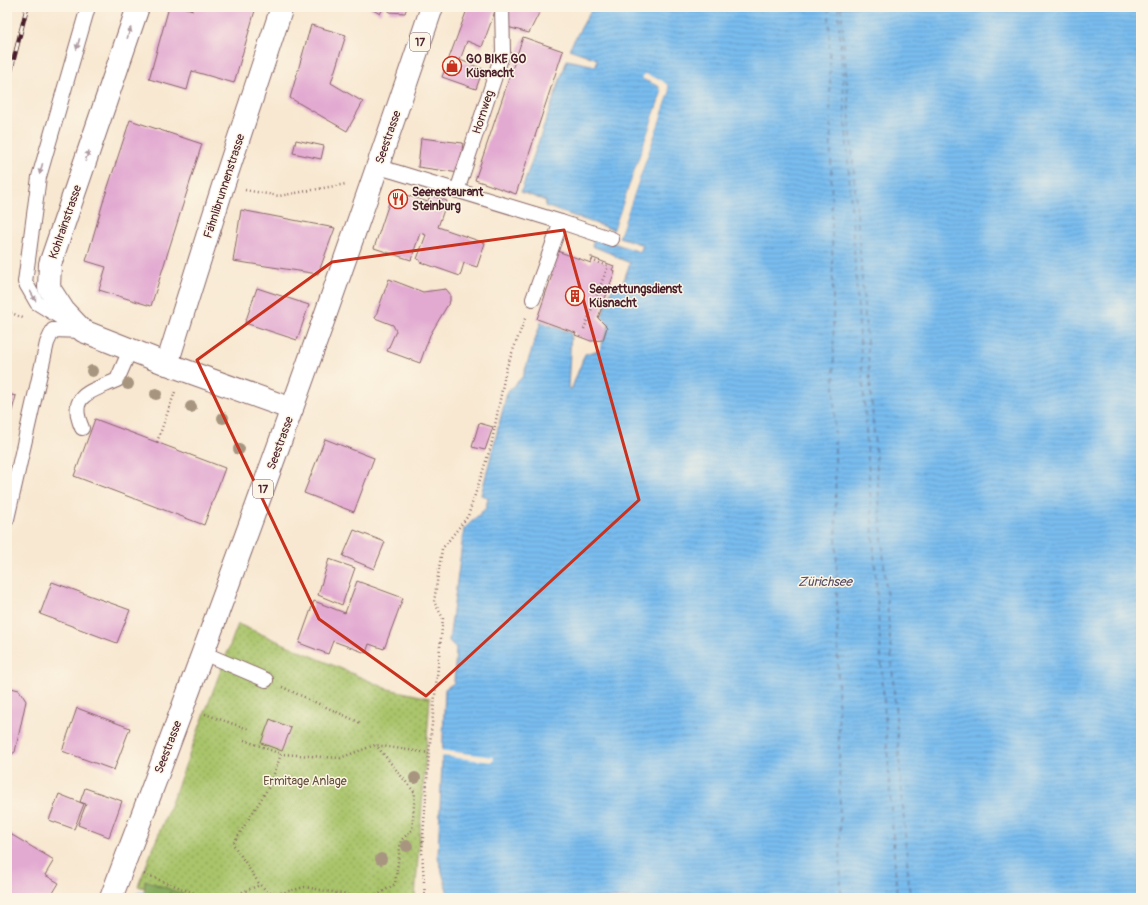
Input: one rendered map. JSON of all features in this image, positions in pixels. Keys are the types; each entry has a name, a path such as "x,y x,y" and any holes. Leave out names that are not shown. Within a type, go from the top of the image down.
{"street":[{"name":"Kohlrainstrasse","path":"138,7 50,264 49,288 64,311 83,331 167,364 292,409"},
{"name":"Fähnlibrunnenstrasse","path":"167,364 223,186 282,7"},
{"name":"Seestrasse","path":"111,898 203,653 292,409 378,167 432,7"}],"lane":[{"path":"83,331 36,303 25,282 39,177 88,7"},
{"name":"Hornweg","path":"457,191 503,52 502,7"},
{"path":"378,167 561,222 612,239"},
{"path":"533,299 561,222"},
{"path":"7,519 47,343 53,330 83,331"},
{"path":"82,428 77,417 77,406 83,396 116,380 130,350"},
{"path":"203,653 266,680"}],"path":[{"path":"223,186 279,196 346,184"},
{"path":"584,329 608,266 591,260 592,255"},
{"path":"425,898 422,852 429,753 443,618 434,602 442,549 468,516 491,446 506,369 533,299"},
{"path":"157,442 177,386"},
{"path":"281,686 361,724"},
{"path":"198,712 248,729"},
{"path":"244,740 281,754 340,758 375,745 429,753"},
{"path":"373,898 395,884 401,840 412,830 415,793 375,745"},
{"path":"281,754 270,785 233,844 260,884 273,895 305,887 364,898"},
{"path":"139,872 207,898"},
{"path":"227,898 260,884"}],"highlighted area":[{"path":"564,230 639,500 426,696 319,619 197,360 332,262"}],"green space":[{"name":"Ermitage Anlage","path":"238,624 388,689 430,698 415,898 173,898 138,886 175,793"},
{"path":"145,880 193,898 144,898"}],"water":[{"name":"Zürichsee","path":"593,7 1141,7 1141,898 449,898 438,857 445,689 454,683 456,648 449,641 464,529 486,508 488,497 481,495 507,393 523,376 541,322 571,333 568,388 571,390 585,354 600,350 609,325 602,316 613,285 623,283 630,263 592,246 595,237 640,252 643,245 619,237 669,93 668,85 645,74 643,79 659,86 662,92 614,230 545,206 546,201 521,192 567,60 596,66 597,59 569,49"}],"pier":[{"path":"645,74 661,80 668,85 669,93 619,237 617,235 667,93 666,86 660,82 644,77 660,84 663,87 664,92 615,232 614,230 662,92 659,86 643,79 642,76"},
{"path":"440,750 494,757 493,762 440,756"}],"building":[{"path":"169,7 182,7 193,10 194,7 256,7 234,83 192,71 187,90 149,79"},
{"path":"368,7 384,7 380,14"},
{"path":"390,7 407,7 405,13 389,12"},
{"path":"468,7 484,7 495,11 482,47 467,41 460,60 483,69 476,89 442,77"},
{"path":"507,7 542,7 529,33 504,26"},
{"path":"311,25 346,35 331,83 363,102 347,131 290,98"},
{"path":"523,37 563,51 516,194 475,180"},
{"path":"130,120 202,144 151,306 99,290 106,267 86,261 104,199"},
{"path":"421,138 463,143 459,173 418,167"},
{"path":"296,140 324,146 321,159 293,153"},
{"path":"393,191 428,202 430,195 447,201 438,227 485,243 477,267 464,263 460,276 420,262 420,260 417,259 426,235 420,233 411,260 374,248"},
{"path":"241,210 335,228 318,274 233,261"},
{"name":"Seerettungsdienst Küsnacht","path":"557,251 591,263 593,258 614,266 612,270 615,271 598,318 607,327 603,340 591,341 575,335 576,333 537,319 552,275 549,274"},
{"path":"389,279 423,292 446,289 450,294 450,301 430,335 420,363 387,351 396,331 393,325 375,318"},
{"path":"257,288 309,305 297,340 245,323"},
{"path":"7,394 16,396 7,429"},
{"path":"95,419 225,468 204,525 74,476"},
{"path":"479,423 493,427 485,450 472,447"},
{"path":"325,439 374,458 354,512 304,493"},
{"path":"354,530 385,542 374,569 343,556"},
{"path":"329,559 355,568 342,605 318,595"},
{"path":"357,581 403,598 384,649 369,644 366,653 333,641 328,654 299,643 314,601 345,613"},
{"path":"52,582 130,610 117,643 40,614"},
{"path":"7,687 19,690 26,701 15,752 7,757"},
{"path":"77,708 130,728 114,770 62,751"},
{"path":"270,719 291,728 282,751 261,743"},
{"path":"85,788 122,801 109,837 78,825 86,804 80,802"},
{"path":"59,794 84,804 74,829 49,820"},
{"path":"7,832 54,860 45,875 59,883 50,898 7,898"}],"waterway":[{"path":"140,895 149,898"}],"ferry route":[{"path":"829,7 841,898"},
{"path":"838,7 897,898"},
{"path":"841,7 910,898"}],"railway":[{"path":"7,86 27,7"}],"place":[{"name":"GO BIKE GO Küsnacht","path":"452,66"},
{"name":"Seerestaurant Steinburg","path":"398,199"},
{"name":"Seerettungsdienst Küsnacht","path":"575,296"}]}
